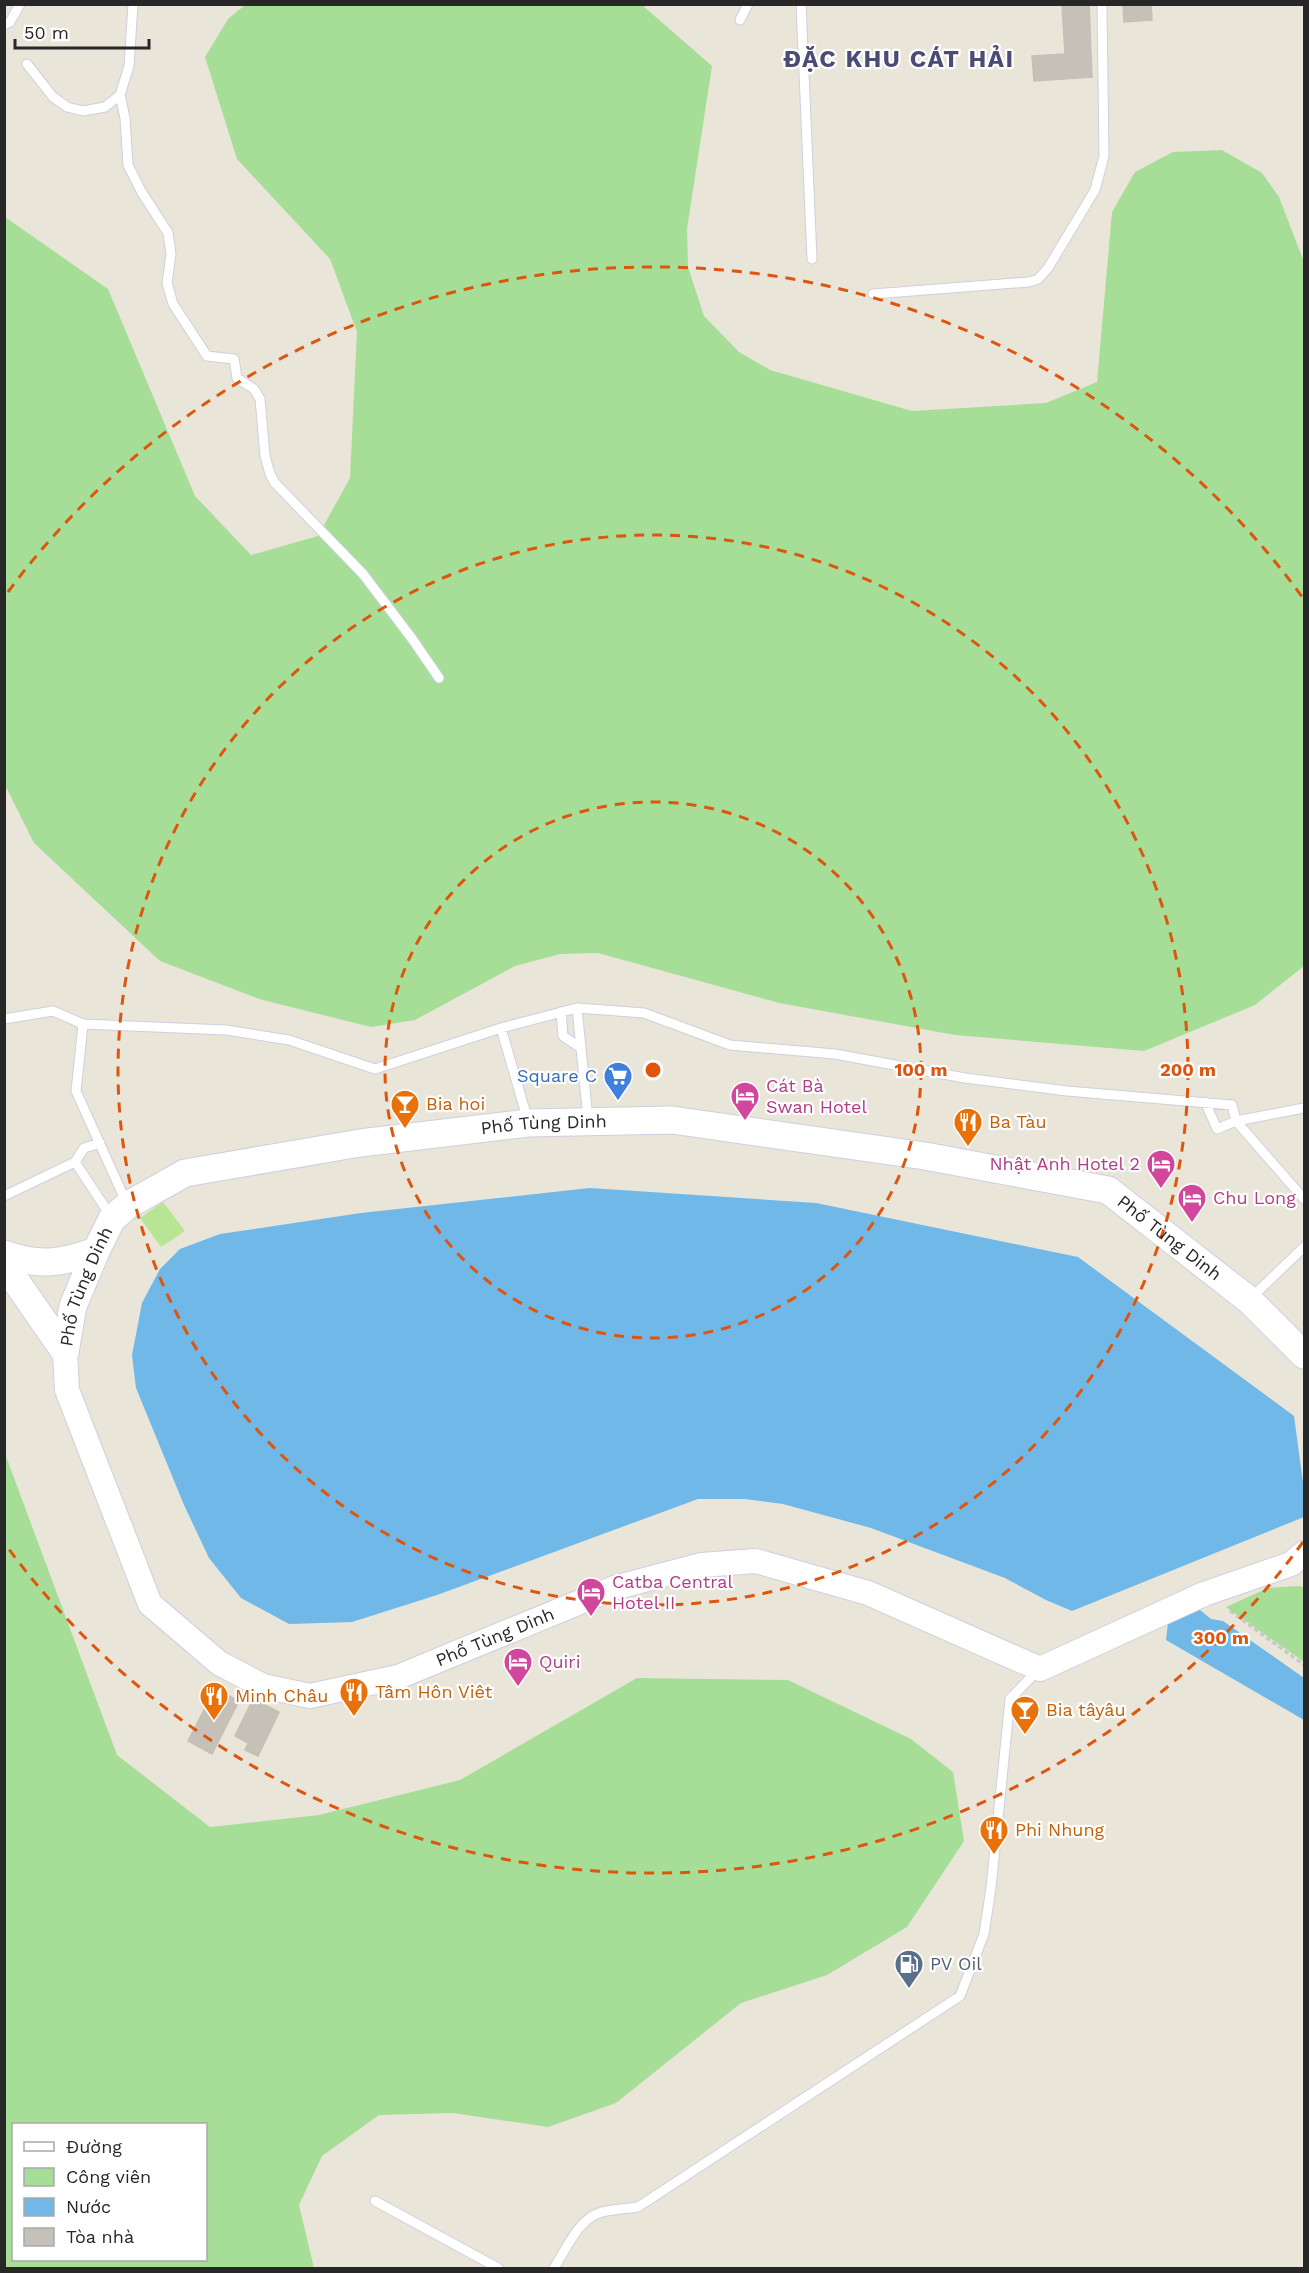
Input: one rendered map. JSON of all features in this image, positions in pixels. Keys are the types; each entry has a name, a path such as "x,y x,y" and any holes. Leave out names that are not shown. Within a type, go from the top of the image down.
{"main road":[{"name":"Phố Tùng Dinh","path":"65,1352 73,1306 96,1251 120,1212 185,1173 360,1143 528,1123 672,1120 925,1156 1108,1190 1249,1300 1305,1355"},
{"path":"4,1254 19,1260 41,1263 64,1262 96,1251"},
{"path":"4,1264 65,1352"}],"street":[{"name":"Phố Tùng Dinh","path":"65,1352 67,1390 150,1604 219,1663 263,1686 310,1696 398,1677 614,1588 701,1565 756,1561 868,1593 1040,1669"},
{"path":"1040,1669 1204,1594 1300,1562"}],"lane":[{"path":"4,25 10,22 20,4"},
{"path":"133,4 129,66 120,95 125,118 128,165 141,191 168,233 171,254 167,283 172,304 207,356 234,359 237,378 258,393 265,456 275,483 363,574 413,639 439,678"},
{"path":"740,20 748,4"},
{"path":"801,4 812,259"},
{"path":"873,294 1029,282 1038,279 1048,268 1095,190 1104,156 1102,4"},
{"path":"27,64 53,98 67,107 83,111 105,107 120,95"},
{"path":"577,1008 588,1121"},
{"path":"4,1018 53,1011 83,1024 226,1030 289,1040 375,1069 501,1028 577,1008 644,1013 730,1045 835,1054 965,1078 1067,1091 1232,1105 1236,1121 1305,1199"},
{"path":"561,1012 563,1036 581,1048"},
{"path":"83,1024 76,1091 100,1143 120,1212"},
{"path":"501,1028 528,1123"},
{"path":"1205,1102 1217,1129 1236,1121 1305,1108"},
{"path":"4,1196 75,1162 84,1148 100,1143"},
{"path":"75,1162 120,1212"},
{"path":"1249,1300 1305,1247"},
{"path":"555,2268 577,2230 588,2219 600,2213 638,2207 960,1996 984,1934 991,1888 1010,1699 1040,1669"},
{"path":"375,2201 498,2268"}],"path":[{"path":"1230,1611 1305,1665"}],"green space":[{"path":"245,5 642,5 712,66 687,229 688,267 704,316 739,352 770,370 912,411 1046,403 1097,382 1112,212 1135,172 1173,152 1222,150 1262,173 1279,197 1304,262 1304,966 1255,1005 1144,1051 955,1035 779,1003 598,953 560,954 515,966 415,1020 371,1027 259,999 160,961 34,843 5,785 5,217 108,289 195,496 251,555 318,536 350,478 357,332 330,259 237,159 205,57 228,19"},
{"path":"163,1202 185,1231 161,1247 140,1218"},
{"path":"4,1451 117,1755 210,1827 319,1815 460,1780 637,1678 788,1680 911,1739 953,1772 964,1841 907,1927 827,1975 741,2003 616,2103 548,2127 453,2113 379,2115 322,2156 299,2205 314,2268 5,2268"},
{"path":"1304,1587 1304,1662 1226,1607 1268,1588"}],"water":[{"path":"590,1188 816,1203 1078,1257 1294,1416 1304,1490 1304,1517 1072,1611 1005,1578 871,1528 783,1504 745,1499 698,1499 437,1595 352,1622 289,1624 241,1598 209,1558 184,1505 136,1388 132,1355 142,1303 160,1269 180,1249 220,1234 361,1213"},
{"path":"1200,1610 1211,1619 1223,1621 1304,1678 1304,1720 1166,1640 1168,1623"}],"building":[{"path":"1062,4 1089,4 1092,77 1034,81 1032,56 1065,54"},
{"path":"1123,4 1151,4 1152,20 1124,22"},
{"name":"Minh Châu","path":"215,1689 239,1701 212,1754 188,1741"},
{"path":"253,1699 267,1706 248,1743 235,1736"},
{"path":"267,1706 279,1712 272,1727 259,1721"},
{"path":"259,1721 272,1727 258,1756 245,1750"}],"place":[{"name":"Square C","path":"618,1102"},
{"name":"Cát Bà Swan Hotel","path":"745,1122"},
{"name":"Bia hoi","path":"405,1130"},
{"name":"Ba Tàu","path":"968,1148"},
{"name":"Nhật Anh Hotel 2","path":"1161,1190"},
{"name":"Chu Long","path":"1192,1224"},
{"name":"Catba Central Hotel II","path":"591,1618"},
{"name":"Quiri","path":"518,1688"},
{"name":"Tâm Hôn Viêt","path":"354,1718"},
{"name":"Minh Châu","path":"214,1722"},
{"name":"Bia tâyâu","path":"1025,1736"},
{"name":"Phi Nhung","path":"994,1856"},
{"name":"PV Oil","path":"909,1990"}],"district":[{"name":"ĐẶC KHU CÁT HẢI","path":"899,59"}]}
